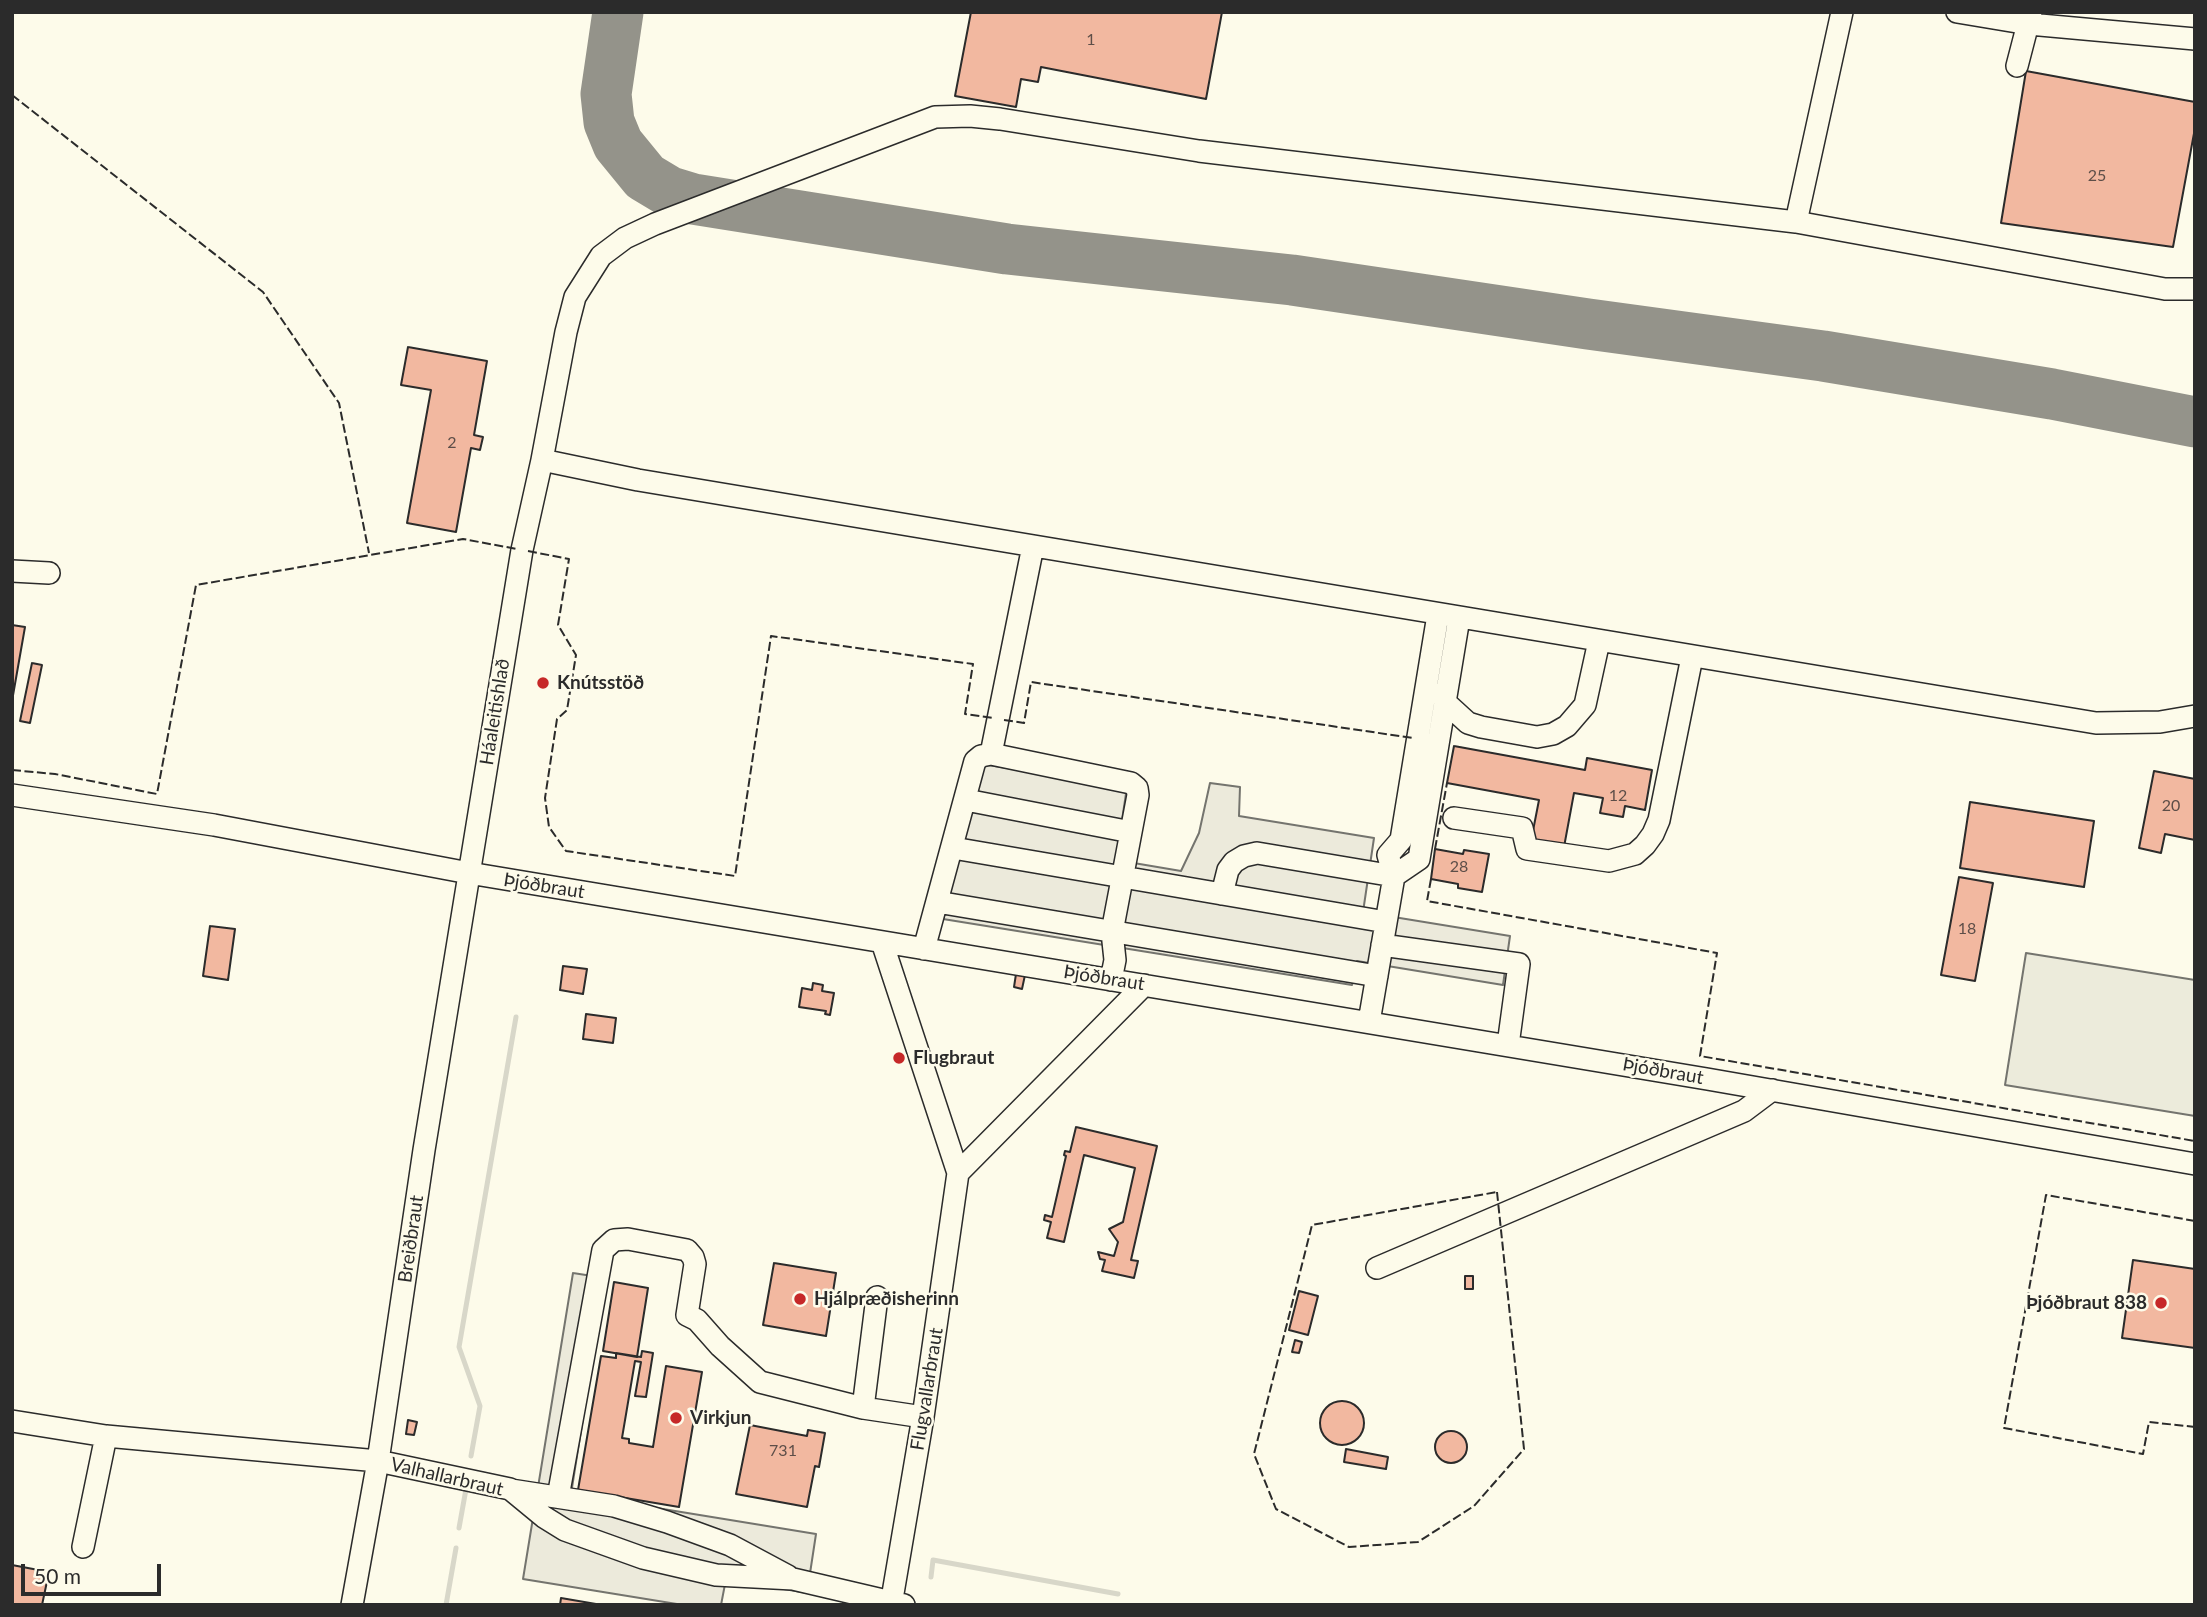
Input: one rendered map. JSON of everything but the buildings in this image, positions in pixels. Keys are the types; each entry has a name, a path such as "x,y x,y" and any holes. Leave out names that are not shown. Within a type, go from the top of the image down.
{"street":[{"path":"1796,222 1842,12"},
{"path":"1957,12 2030,18 2195,39"},
{"path":"2017,66 2030,18"},
{"name":"Háaleitishlað","path":"469,873 522,550 575,297 601,256 625,238 655,224 935,117 1000,119 1199,151 1796,222 2165,289 2195,289"},
{"path":"542,460 638,480 2096,723 2160,722 2195,716"},
{"path":"991,754 1033,546"},
{"path":"12,572 49,573"},
{"path":"1369,1022 1394,876 1388,855 1401,840 1429,675 1449,617"},
{"path":"1222,894 1228,870 1234,862 1257,853 1394,876 1419,859 1446,702 1449,617"},
{"path":"1429,675 1446,702 1468,723 1537,737 1553,734 1567,726 1585,705 1599,641"},
{"path":"1454,818 1522,828 1527,849 1609,861 1635,854 1645,845 1659,820 1692,657"},
{"path":"924,949 975,761 981,756 991,754 1131,783 1137,788 1138,795 1112,932 1115,960 1111,980"},
{"name":"Þjóðbraut","path":"12,795 214,825 469,873 1507,1045 2195,1164"},
{"path":"966,800 1131,831"},
{"path":"953,848 1386,922"},
{"name":"Breiðbraut","path":"352,1605 378,1461 424,1150 469,873"},
{"path":"937,902 1377,976"},
{"name":"Flugvallarbraut","path":"882,942 958,1173 895,1604"},
{"path":"1382,945 1519,964 1507,1045"},
{"path":"958,1173 1144,985"},
{"path":"1377,1268 1744,1111 1772,1090"},
{"path":"558,1497 603,1250 614,1240 628,1239 687,1250 693,1256 695,1264 687,1315 697,1320 720,1346 760,1382 863,1408 923,1417"},
{"path":"863,1408 877,1297"},
{"name":"Valhallarbraut","path":"12,1421 106,1436 378,1461 510,1489 565,1530 643,1558 716,1575 793,1579 895,1604"},
{"path":"83,1547 106,1436"},
{"path":"510,1489 614,1507 667,1522 730,1545 793,1579"}],"shaded area":[{"path":"969,762 1127,787 1116,860 1181,871 1199,833 1210,783 1240,787 1239,816 1374,838 1363,912 1510,936 1503,985 1357,961 1352,985 943,919"},
{"path":"2026,953 2195,980 2195,1116 2005,1085"},
{"path":"573,1273 605,1278 571,1494 816,1534 807,1593 726,1579 721,1605 683,1605 523,1579"}],"waterway":[{"path":"471,1456 480,1406 459,1347 516,1017"},
{"path":"459,1528 466,1489"},
{"path":"446,1605 456,1548"},
{"path":"931,1577 933,1560 1118,1594"}],"taxiway":[{"path":"618,12 606,94 609,122 618,144 645,177 670,192 693,199 1007,249 1292,280 1823,356 2052,394 2195,422"}],"fence":[{"path":"12,95 263,292 339,403 369,553"},
{"path":"12,770 55,774 157,794 196,585 463,539 517,549"},
{"path":"528,551 569,559 558,625 576,655 567,710 557,719 545,798 549,827 566,851 735,876 771,636 973,664 965,714 993,718"},
{"path":"1004,720 1024,723 1031,682 1413,738"},
{"path":"1435,849 1447,783"},
{"path":"1431,879 1427,901 1717,953 1700,1056 2195,1141"},
{"path":"1497,1192 1524,1449 1474,1506 1418,1542 1349,1547 1276,1509 1254,1454 1312,1225 1497,1192"},
{"path":"2195,1221 2046,1195 2004,1428 2143,1454 2149,1422 2195,1427"}],"place":[{"name":"Knútsstöð","path":"543,683"},
{"name":"Flugbraut","path":"899,1058"},
{"name":"Hjálpræðisherinn","path":"800,1299"},
{"name":"Þjóðbraut 838","path":"2161,1303"},
{"name":"Virkjun","path":"676,1418"}]}
